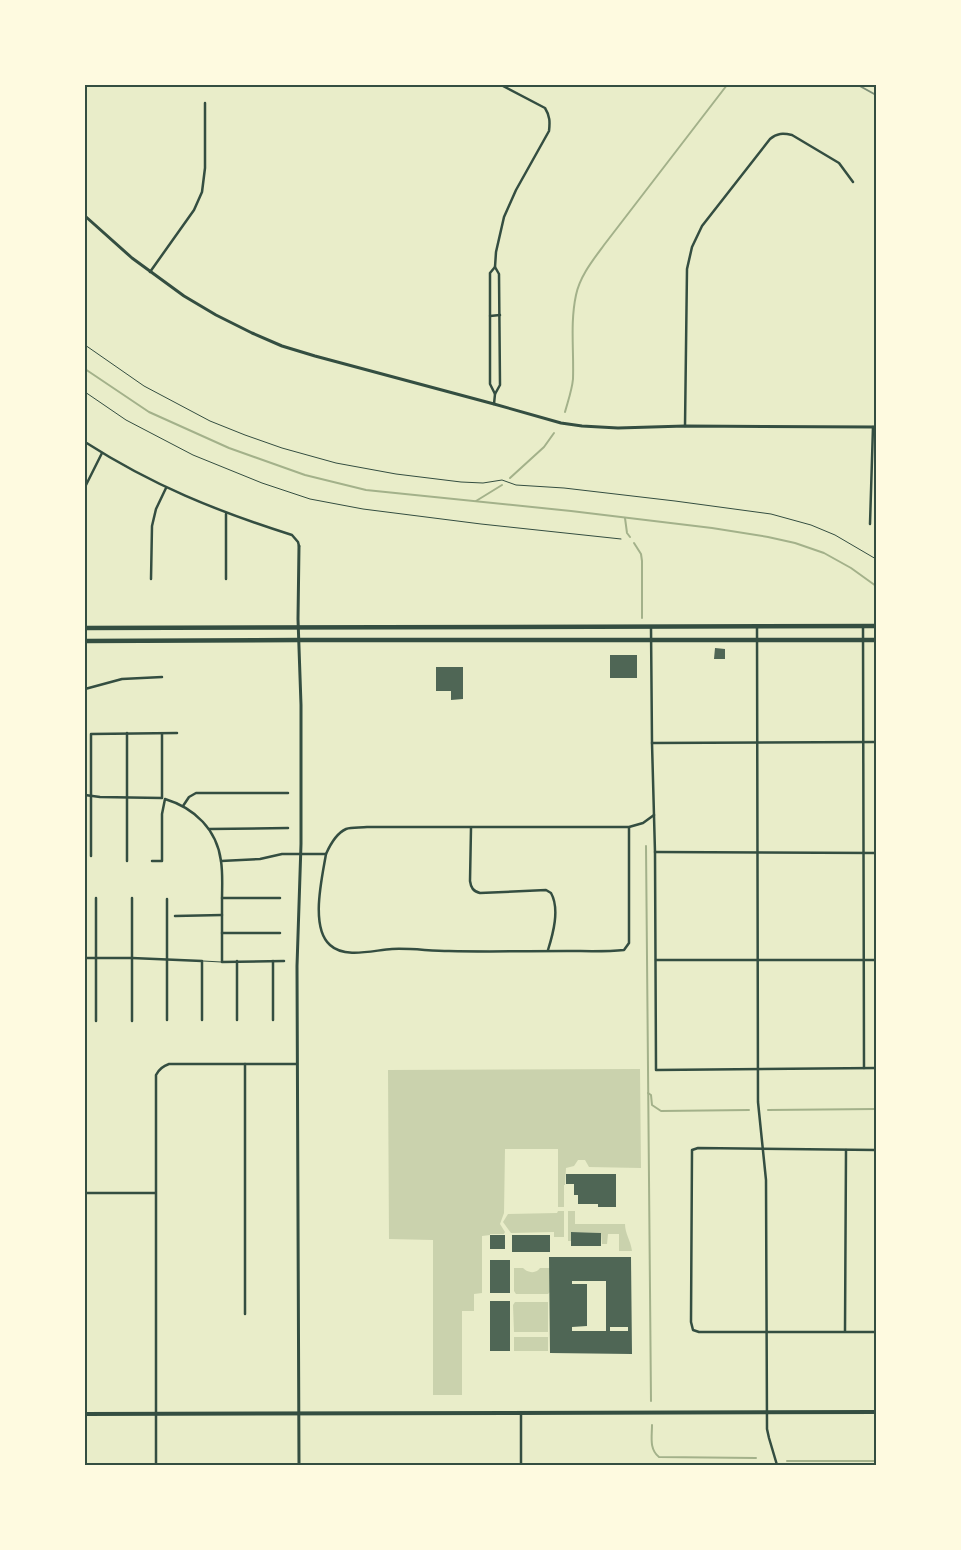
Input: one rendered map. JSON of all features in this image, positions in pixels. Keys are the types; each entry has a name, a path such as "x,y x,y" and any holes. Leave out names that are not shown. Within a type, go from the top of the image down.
{"main road":[{"path":"85,628 876,626"},
{"path":"85,641 876,640"},
{"path":"85,1414 876,1412"}],"street":[{"path":"494,404 494,394 490,384 490,273 495,267 498,236 504,217 516,190 549,132 550,123 549,115 545,108 501,85"},
{"path":"150,272 194,210 202,192 205,168 205,103"},
{"path":"685,426 687,269 692,247 702,226 770,140 778,134 792,135 837,162 853,182"},
{"path":"85,216 110,240 184,296 252,333 282,346 323,359 560,423 618,428 685,426 874,427 870,524"},
{"path":"494,394 500,385 499,274 495,267"},
{"path":"490,316 500,315"},
{"path":"85,442 166,488 226,514 292,535 299,546 303,854 297,966 299,1465"},
{"path":"85,487 102,453"},
{"path":"151,579 152,526 156,509 166,488"},
{"path":"226,514 226,579"},
{"path":"757,626 758,1102 766,1180 767,1413 769,1438 778,1465"},
{"path":"863,626 864,1068"},
{"path":"651,627 656,1070 876,1068"},
{"path":"85,689 122,679 162,677"},
{"path":"91,856 91,734 177,734"},
{"path":"127,734 127,861"},
{"path":"152,861 162,860 162,814 164,799 162,734"},
{"path":"652,743 876,742"},
{"path":"183,806 196,793 288,793"},
{"path":"85,795 164,799 183,806 200,818 209,829 219,849 221,861 222,962 284,961"},
{"path":"629,827 629,942 624,950 450,951 403,949 356,953 335,949 329,944 321,929 319,913 326,854 336,837 346,829 367,827 629,827 643,823 654,815"},
{"path":"209,829 288,828"},
{"path":"471,828 470,881 474,891 480,893 546,890 551,893 555,905 548,951"},
{"path":"655,852 876,853"},
{"path":"221,861 260,859 277,854 326,854"},
{"path":"96,898 96,1021"},
{"path":"132,898 132,1021"},
{"path":"222,898 280,898"},
{"path":"167,899 167,1020"},
{"path":"175,916 222,916"},
{"path":"222,933 280,933"},
{"path":"85,958 202,961 202,1020"},
{"path":"656,960 876,960"},
{"path":"237,961 238,1020"},
{"path":"273,961 273,1020"},
{"path":"156,1465 156,1075 160,1069 169,1064 297,1064"},
{"path":"245,1064 245,1314"},
{"path":"876,1150 694,1148 691,1153 691,1322 694,1331 876,1332"},
{"path":"845,1331 846,1150"},
{"path":"85,1193 155,1193"},
{"path":"521,1414 521,1465"}],"lane":[{"path":"202,961 222,962"}],"path":[{"path":"85,345 144,386 210,421 282,448 336,463 396,474 461,482 483,483 502,480 516,485 564,488 770,514 811,525 835,535 876,559"},
{"path":"85,392 126,420 193,455 262,483 310,499 363,509 621,539"}],"green space":[{"path":"640,1069 641,1168 589,1167 585,1160 578,1160 574,1166 566,1168 564,1207 558,1207 558,1149 505,1149 504,1213 500,1224 505,1232 504,1234 482,1236 482,1293 474,1294 474,1311 462,1311 462,1395 433,1395 433,1240 389,1239 388,1070"},
{"path":"558,1211 564,1211 564,1237 554,1237 554,1232 511,1233 503,1222 508,1214 557,1213"},
{"path":"568,1211 575,1211 575,1224 625,1224 632,1251 619,1251 619,1234 608,1234 607,1244 602,1244 601,1233 572,1232 571,1241 568,1241"},
{"path":"514,1268 523,1268 532,1272 540,1268 550,1268 550,1292 548,1294 516,1294 514,1291"},
{"path":"515,1302 548,1302 548,1332 514,1332 513,1305"},
{"path":"514,1337 548,1337 548,1351 514,1351"}],"building":[{"path":"715,648 725,649 725,659 714,659"},
{"path":"610,655 637,655 637,678 610,678"},
{"path":"436,667 463,667 463,699 451,700 451,691 436,691"},
{"path":"566,1174 616,1174 616,1207 598,1207 598,1204 578,1204 578,1195 574,1195 574,1184 566,1184"},
{"path":"571,1232 601,1233 601,1246 571,1246"},
{"path":"490,1235 505,1235 505,1249 490,1249"},
{"path":"512,1235 550,1235 550,1252 512,1252"},
{"path":"549,1257 631,1257 632,1354 550,1353","holes":["572,1281 606,1281 606,1331 572,1331 572,1327 587,1326 587,1284 572,1284","610,1327 628,1327 628,1331 610,1331"]},
{"path":"490,1260 510,1260 510,1293 490,1293"},
{"path":"490,1301 510,1301 510,1351 490,1351"}],"waterway":[{"path":"565,412 573,379 574,305 578,288 584,275 591,262 727,85"},
{"path":"85,369 149,412 229,448 305,475 366,490 571,511 712,528 768,537 795,543 824,553 851,568 876,586"},
{"path":"510,478 544,447 554,433"},
{"path":"476,501 502,485"},
{"path":"625,518 627,533 630,537"},
{"path":"634,543 641,554 642,561 642,618"},
{"path":"646,846 651,1401"},
{"path":"648,1093 651,1095 652,1105 661,1111 749,1110"},
{"path":"768,1110 876,1109"},
{"path":"652,1425 652,1447 659,1457 756,1458"},
{"path":"787,1461 876,1461"}],"railway":[{"path":"858,85 876,95"}]}
